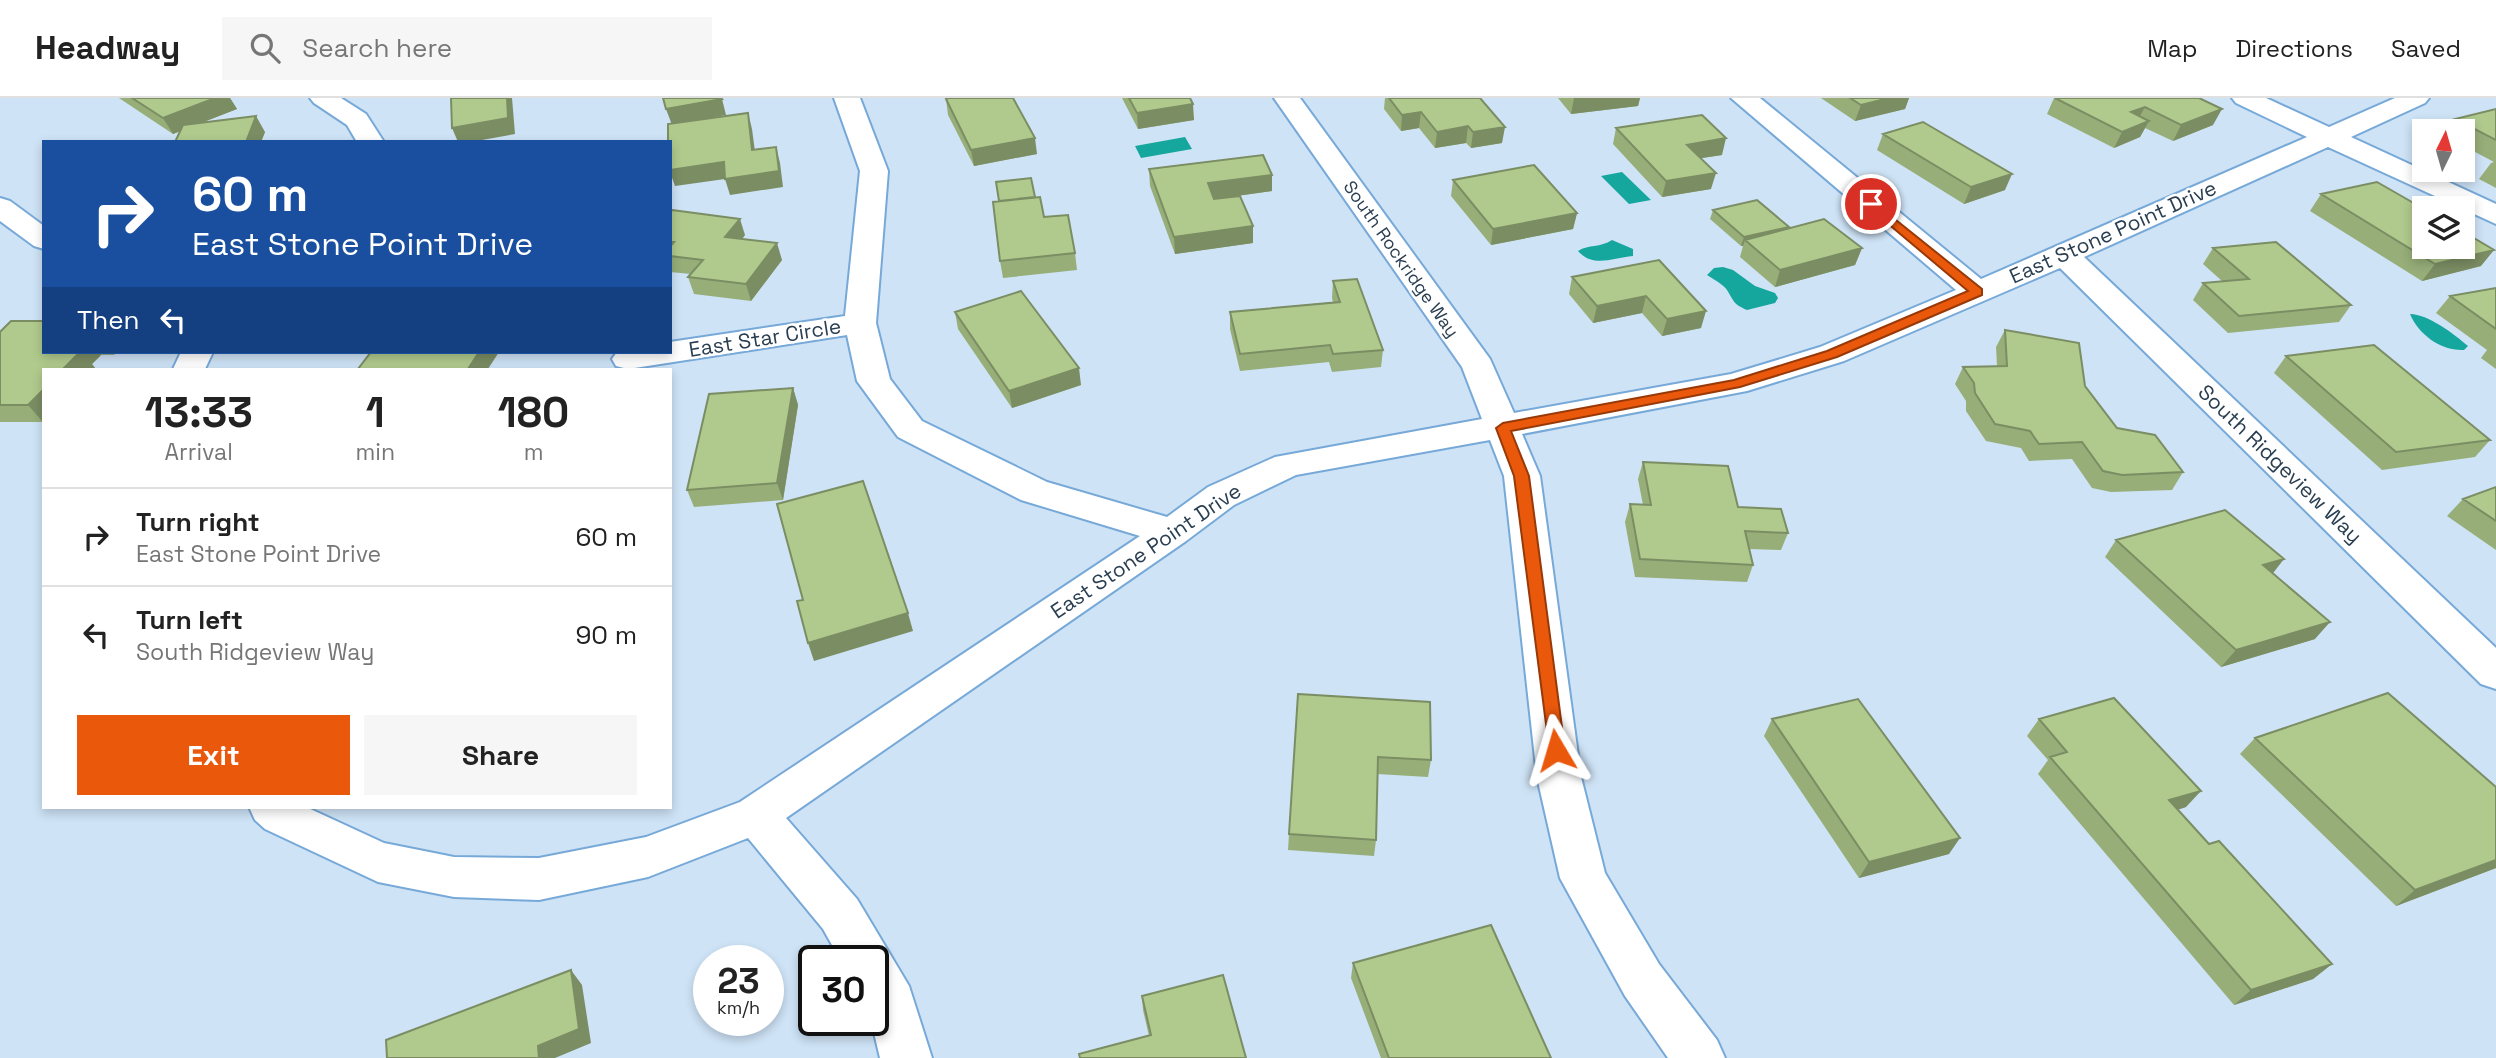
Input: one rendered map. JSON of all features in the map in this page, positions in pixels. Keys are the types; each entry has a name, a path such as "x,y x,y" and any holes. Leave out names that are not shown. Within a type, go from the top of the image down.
{"street":[{"path":"323,98 357,120 370,140"},
{"path":"848,98 874,171 860,323 874,381 911,429 1034,491 1173,532"},
{"name":"South Rockridge Way","path":"1287,98 1478,366 1522,476 1559,777 1583,878 1642,980 1699,1058"},
{"path":"1744,98 1977,292"},
{"path":"2245,98 2496,215"},
{"name":"East Stone Point Drive","path":"273,809 281,816 378,862 454,877 539,879 648,857 756,815 1173,532 1221,496 1288,465 1735,384 1832,354 2416,98"},
{"path":"0,207 42,238"},
{"name":"South Ridgeview Way","path":"2064,254 2496,673"},
{"name":"East Star Circle","path":"672,352 860,323"},
{"name":"East Star Circle","path":"628,359 660,354"},
{"path":"756,815 840,914 858,945"},
{"path":"889,1000 906,1058"}],"shaded area":[{"path":"1185,137 1192,149 1141,158 1135,146"},
{"path":"1622,172 1651,200 1629,204 1601,176"},
{"path":"1612,240 1633,249 1633,256 1596,261 1578,251 1586,247"},
{"path":"1714,268 1733,270 1755,286 1775,293 1778,298 1775,303 1747,310 1739,306 1725,288 1707,275"},
{"path":"2410,314 2433,321 2468,346 2464,350 2455,350 2439,345 2419,329"}],"building":[{"path":"132,98 215,98 163,118"},
{"path":"451,98 507,98 508,118 452,128"},
{"path":"663,98 721,98 722,99 666,109"},
{"path":"1013,98 1035,138 971,150 946,99"},
{"path":"1129,98 1190,98 1193,104 1137,113"},
{"path":"1389,98 1480,98 1505,127 1473,132 1468,126 1437,132 1421,112 1402,115"},
{"path":"1850,98 1889,98 1861,105"},
{"path":"2055,98 2199,98 2222,109 2181,125 2145,107 2131,112 2149,121 2122,132"},
{"path":"2496,109 2496,140 2475,129 2475,119 2455,119"},
{"path":"748,113 752,150 776,147 779,171 725,179 724,162 672,170 672,140 668,140 668,124"},
{"path":"1702,115 1726,138 1687,145 1716,173 1666,181 1616,128"},
{"path":"256,116 247,140 176,140 183,125"},
{"path":"1923,122 2012,174 1971,187 1883,134"},
{"path":"1263,155 1272,175 1208,183 1214,199 1240,196 1253,226 1174,237 1149,169"},
{"path":"1534,165 1577,213 1493,229 1453,180"},
{"path":"1031,178 1035,197 999,201 996,182"},
{"path":"2377,182 2412,202 2412,250 2321,194"},
{"path":"1040,197 1044,217 1068,215 1075,253 1000,261 993,202"},
{"path":"1757,200 1789,227 1744,237 1713,210"},
{"path":"672,210 740,219 725,237 777,243 746,284 688,277 703,260 672,256"},
{"path":"1824,219 1862,248 1780,270 1745,240"},
{"path":"2475,239 2494,250 2475,255"},
{"path":"2276,242 2351,305 2239,316 2203,283 2249,279 2213,248"},
{"path":"2427,259 2456,259 2435,264"},
{"path":"1659,260 1706,311 1667,319 1646,296 1597,306 1572,277"},
{"path":"1357,279 1383,350 1333,354 1330,345 1240,354 1230,312 1340,302 1333,281"},
{"path":"2496,288 2496,329 2450,296"},
{"path":"1021,291 1079,368 1009,391 955,312"},
{"path":"11,321 42,321 42,354 78,354 64,368 42,368 42,391 28,405 0,405 0,332"},
{"path":"2005,330 2079,343 2085,386 2117,428 2155,435 2183,472 2122,475 2103,471 2082,442 2039,444 2030,431 1995,424 1975,393 1974,383 1963,367 2007,366"},
{"path":"2374,345 2490,440 2396,452 2286,356"},
{"path":"369,354 478,354 469,368 359,368"},
{"path":"793,388 777,483 687,490 709,394"},
{"path":"1643,462 1728,466 1738,507 1781,509 1788,533 1745,531 1753,565 1640,559 1630,504 1651,505"},
{"path":"863,481 908,613 808,643 797,601 803,600 777,504"},
{"path":"2496,487 2496,521 2463,499"},
{"path":"2225,510 2284,559 2263,565 2330,622 2236,650 2116,540"},
{"path":"2388,693 2496,787 2496,860 2415,890 2255,738"},
{"path":"1298,694 1430,702 1431,760 1378,757 1376,840 1289,834"},
{"path":"2114,698 2201,791 2169,800 2209,844 2219,841 2332,964 2251,990 2050,757 2067,752 2039,719"},
{"path":"1858,699 1960,838 1869,862 1772,719"},
{"path":"1491,925 1551,1058 1389,1058 1353,963"},
{"path":"571,970 579,1029 538,1046 539,1058 387,1058 386,1040"},
{"path":"1223,975 1246,1058 1080,1058 1079,1054 1151,1035 1142,996"}],"route":[{"path":"1556,750 1522,476 1503,428 1735,384 1832,354 1977,292 1871,204"}]}
